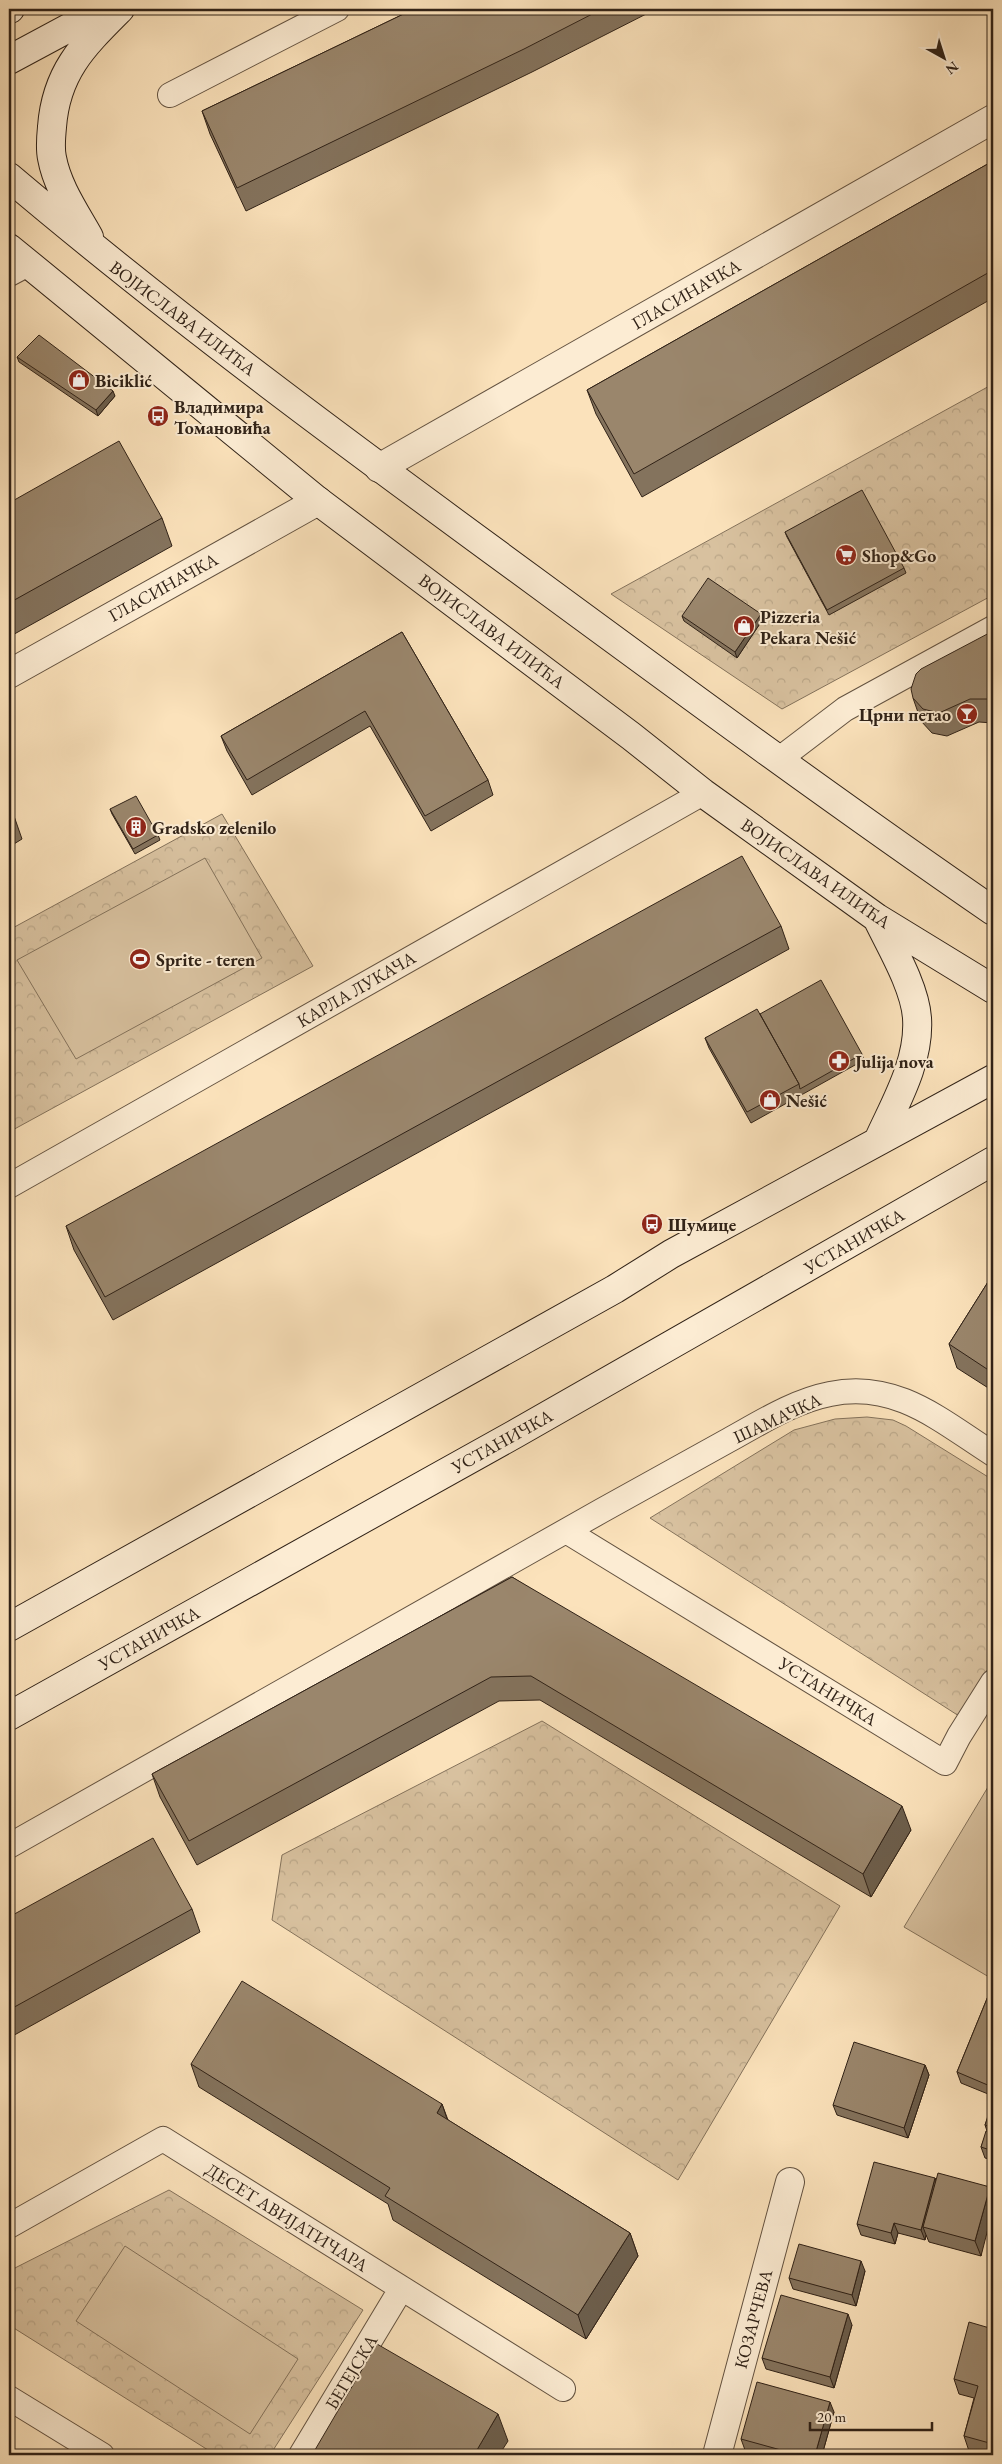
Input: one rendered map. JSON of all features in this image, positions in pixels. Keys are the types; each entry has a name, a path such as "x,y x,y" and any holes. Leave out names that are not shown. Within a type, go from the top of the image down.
{"main road":[{"path":"9,60 104,9"},
{"path":"97,252 62,188 52,158 53,104 67,71 83,46 120,9"},
{"name":"ГЛАСИНАЧКА","path":"379,468 993,119"},
{"name":"ВОЈИСЛАВА ИЛИЋА","path":"9,177 97,252 379,468 778,760 993,911"},
{"name":"ВОЈИСЛАВА ИЛИЋА","path":"14,261 318,501 623,730 703,793 877,918 993,989"},
{"name":"ГЛАСИНАЧКА","path":"9,674 318,501"},
{"path":"877,918 899,966 917,1017 913,1056 906,1080 878,1141"},
{"path":"9,1627 615,1289 671,1254 993,1079"},
{"name":"УСТАНИЧКА","path":"9,1716 516,1434 993,1161"},
{"name":"КОЗАРЧЕВА","path":"717,2455 790,2182"}],"lane":[{"path":"170,95 337,9"},
{"path":"778,760 845,709 993,628"},
{"name":"КАРЛА ЛУКАЧА","path":"9,1186 703,793"},
{"name":"ШАМАЧКА","path":"566,1531 767,1419 807,1401 831,1393 872,1391 907,1400 993,1454"},
{"path":"9,1846 566,1531"},
{"name":"УСТАНИЧКА","path":"566,1531 945,1763 959,1736 993,1682"},
{"name":"ДЕСЕТ АВИЈАТИЧАРА","path":"9,2226 163,2139 400,2289 563,2389"},
{"name":"БЕГЕЈСКА","path":"301,2455 400,2289"},
{"path":"9,2398 102,2455"}],"green space":[{"path":"993,384 993,595 782,709 611,594"},
{"path":"222,814 313,966 9,1132 9,930"},
{"name":"Sprite - teren","path":"205,858 262,958 76,1059 17,960"},
{"path":"867,1417 893,1420 906,1426 993,1480 993,1661 959,1716 650,1518 794,1430 835,1419"},
{"path":"542,1721 840,1906 678,2180 272,1920 282,1855"},
{"path":"991,1782 993,1783 993,1969 989,1977 904,1927"},
{"path":"169,2190 363,2310 270,2455 216,2455 9,2325 9,2271"},
{"path":"125,2246 298,2359 250,2434 76,2321"}],"building":[{"path":"414,9 602,9 524,49 237,188 202,111"},
{"path":"993,161 993,270 634,474 587,390"},
{"path":"39,335 113,391 96,410 17,357"},
{"path":"119,441 162,518 9,603 9,503"},
{"name":"Shop&Go","path":"862,490 904,568 827,610 785,532"},
{"path":"708,578 761,614 735,652 682,616"},
{"path":"993,631 993,708 990,699 970,699 939,713 923,709 913,698 911,689 916,674 921,669"},
{"path":"402,632 488,780 425,816 365,711 247,780 221,736"},
{"name":"Gradsko zelenilo","path":"136,796 158,835 133,849 110,809"},
{"path":"9,807 14,816 9,819"},
{"path":"742,856 781,926 105,1297 66,1226"},
{"path":"821,980 862,1054 800,1089 760,1014"},
{"path":"757,1009 799,1084 747,1112 705,1038"},
{"path":"993,1274 993,1373 949,1344"},
{"path":"512,1577 902,1806 863,1874 531,1676 491,1677 189,1841 152,1774"},
{"path":"153,1838 192,1909 9,2010 9,1917"},
{"path":"242,1981 442,2104 437,2113 630,2233 578,2315 385,2196 390,2188 191,2064"},
{"path":"993,1984 993,2079 990,2086 957,2072"},
{"path":"854,2042 925,2065 904,2128 833,2105"},
{"path":"993,2104 993,2128 985,2125"},
{"path":"986,2131 993,2133 993,2151 981,2147"},
{"path":"874,2162 935,2178 921,2230 894,2223 891,2233 857,2224"},
{"path":"938,2173 990,2187 975,2241 923,2227"},
{"path":"799,2244 861,2261 852,2295 789,2278"},
{"path":"781,2295 848,2314 830,2377 762,2358"},
{"path":"969,2322 993,2329 993,2444 964,2436 978,2386 954,2379"},
{"path":"377,2344 498,2414 474,2455 312,2455"},
{"path":"757,2382 830,2402 815,2455 799,2455 741,2439"}],"place":[{"name":"Biciklić","path":"79,380"},
{"name":"Владимира Томановића","path":"158,416"},
{"name":"Shop&Go","path":"846,555"},
{"name":"Pizzeria Pekara Nešić","path":"744,626"},
{"name":"Црни петао","path":"967,714"},
{"name":"Gradsko zelenilo","path":"136,827"},
{"name":"Sprite - teren","path":"140,959"},
{"name":"Julija nova","path":"839,1061"},
{"name":"Nešić","path":"770,1100"},
{"name":"Шумице","path":"652,1224"}]}
